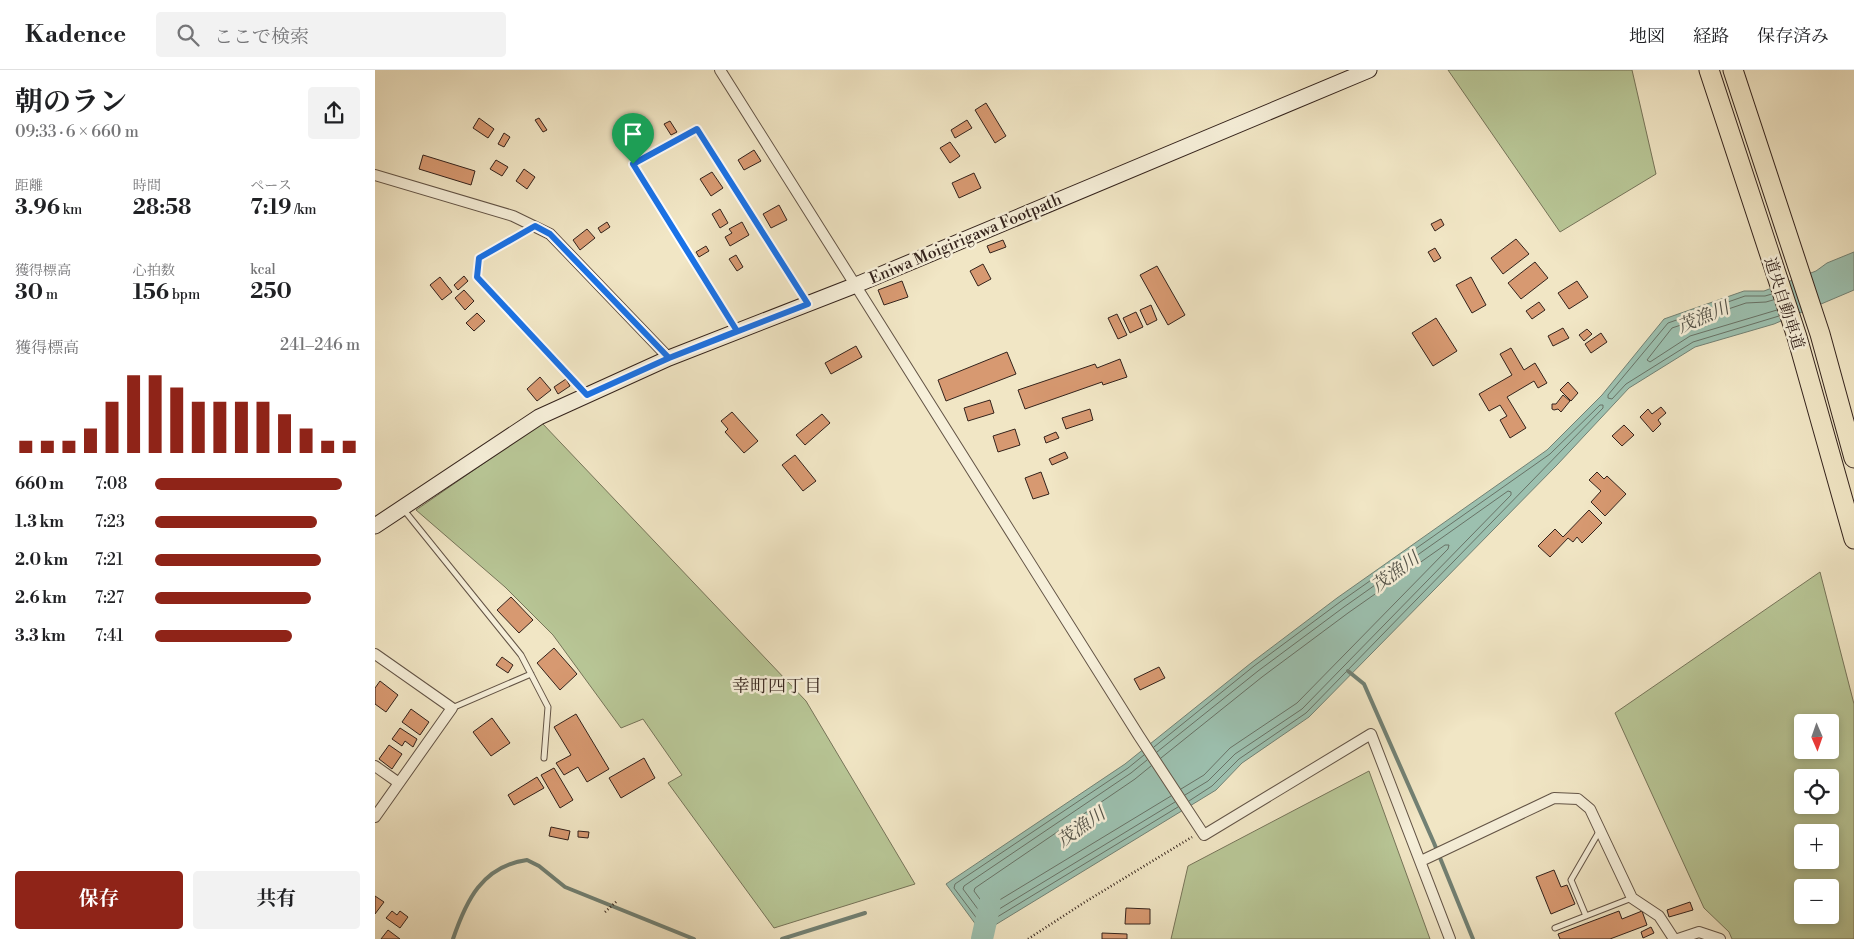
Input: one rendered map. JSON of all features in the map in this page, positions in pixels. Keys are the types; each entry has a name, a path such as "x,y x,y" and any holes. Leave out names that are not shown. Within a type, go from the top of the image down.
{"highway":[{"name":"道央自動車道","path":"1709,70 1797,337 1854,539"},
{"name":"道央自動車道","path":"1733,70 1820,334 1854,458"}],"street":[{"path":"720,70 1201,832 1204,835 1371,734 1450,939"},
{"path":"375,526 539,417 669,358 808,304 1369,70"},
{"path":"375,175 513,216 550,234 669,358"},
{"path":"375,654 451,708 375,818"},
{"path":"375,766 399,783"},
{"path":"1421,861 1554,798 1578,799 1590,809 1632,898 1659,916 1676,939 1699,932 1720,939"}],"lane":[{"path":"737,331 633,164 697,129 808,304"},
{"path":"535,226 479,258 477,277 587,395"},
{"path":"402,508 521,655 547,707 544,758"},
{"path":"451,708 531,674"},
{"path":"1586,916 1571,880 1600,830"},
{"path":"1555,928 1632,898"}],"path":[{"path":"1027,939 1201,832"},
{"path":"605,912 617,901"}],"shaded area":[{"path":"1448,70 1632,70 1656,174 1560,232"},
{"path":"542,423 806,701 915,884 774,928 668,783 682,775 643,719 621,728 553,635 505,587 416,510"},
{"path":"1820,572 1854,704 1854,939 1732,939 1729,932 1704,908 1615,713"},
{"path":"1369,771 1430,939 1171,939 1188,866"}],"water":[{"path":"1854,252 1854,290 1774,324 1695,347 1629,388 1557,465 1309,717 1242,763 1216,790 982,933 946,884 1125,764 1251,663 1337,598 1547,450 1602,395 1664,319 1744,291 1764,291 1816,271 1827,263"}],"building":[{"path":"986,103 1006,136 995,143 975,110"},
{"path":"479,118 494,129 488,138 473,128"},
{"path":"539,118 547,130 543,132 535,120"},
{"path":"967,120 972,128 955,138 951,130"},
{"path":"670,121 677,132 671,135 664,124"},
{"path":"504,133 510,137 504,147 498,144"},
{"path":"950,142 960,156 950,163 940,148"},
{"path":"754,150 761,161 744,170 738,160"},
{"path":"423,155 475,171 471,185 419,169"},
{"path":"496,160 508,167 502,176 490,169"},
{"path":"524,169 535,177 527,189 516,181"},
{"path":"712,172 723,188 711,196 700,179"},
{"path":"974,173 981,188 959,198 952,183"},
{"path":"779,205 787,220 771,228 763,214"},
{"path":"720,209 728,223 720,228 712,214"},
{"path":"1441,219 1444,225 1435,231 1431,224"},
{"path":"607,222 610,227 601,233 598,228"},
{"path":"742,222 749,235 730,246 725,237 732,233 729,229"},
{"path":"587,229 595,238 580,250 573,240"},
{"path":"1516,239 1529,254 1503,274 1491,258"},
{"path":"1003,240 1006,247 990,253 987,246"},
{"path":"706,246 709,251 699,257 696,252"},
{"path":"1435,248 1441,258 1434,262 1428,252"},
{"path":"736,255 743,267 737,271 729,259"},
{"path":"1535,262 1548,278 1521,299 1508,283"},
{"path":"983,264 991,279 978,286 970,271"},
{"path":"1157,266 1185,315 1168,325 1140,275"},
{"path":"464,276 468,281 458,290 454,285"},
{"path":"440,277 452,292 442,300 430,285"},
{"path":"1471,277 1486,305 1472,313 1456,285"},
{"path":"902,281 908,297 884,305 878,290"},
{"path":"1577,281 1588,297 1569,309 1558,293"},
{"path":"464,290 474,301 465,310 455,298"},
{"path":"1539,302 1545,310 1532,319 1526,311"},
{"path":"1151,305 1157,320 1147,325 1140,310"},
{"path":"1136,312 1143,327 1130,333 1123,318"},
{"path":"477,313 485,321 474,331 466,323"},
{"path":"1117,314 1127,335 1118,339 1108,318"},
{"path":"1436,318 1457,351 1433,366 1412,333"},
{"path":"1563,328 1569,338 1553,346 1548,336"},
{"path":"1587,329 1592,334 1584,341 1579,335"},
{"path":"1601,333 1607,342 1591,353 1585,344"},
{"path":"856,346 862,357 831,374 825,363"},
{"path":"1511,348 1524,370 1535,363 1547,383 1538,388 1534,381 1507,397 1526,428 1510,438 1500,420 1507,416 1500,405 1489,411 1479,394 1512,375 1500,354"},
{"path":"1007,352 1016,374 946,401 938,380"},
{"path":"1120,359 1127,377 1103,385 1102,382 1025,409 1018,390 1095,364 1097,368"},
{"path":"540,377 551,390 537,401 527,389"},
{"path":"566,379 570,386 558,394 554,387"},
{"path":"1568,382 1578,393 1571,401 1560,390"},
{"path":"1563,395 1570,401 1561,412 1558,409 1552,409 1552,404 1556,404"},
{"path":"990,400 994,413 968,421 964,408"},
{"path":"1661,407 1666,413 1658,420 1661,424 1653,432 1640,417 1648,409 1652,414"},
{"path":"1090,409 1093,420 1066,429 1062,418"},
{"path":"732,412 758,441 744,453 725,432 728,429 721,421"},
{"path":"822,414 830,423 805,445 796,435"},
{"path":"1624,425 1634,435 1622,446 1612,436"},
{"path":"1015,429 1020,445 998,452 993,436"},
{"path":"1056,432 1059,438 1046,443 1044,437"},
{"path":"1065,452 1068,458 1052,465 1049,459"},
{"path":"795,455 816,481 803,491 782,465"},
{"path":"1041,472 1049,494 1033,499 1025,478"},
{"path":"1597,472 1604,479 1607,476 1626,494 1605,516 1591,502 1601,491 1589,480"},
{"path":"1589,510 1602,523 1582,543 1577,537 1573,542 1568,538 1550,557 1538,546 1555,529 1563,537"},
{"path":"511,597 533,620 519,633 497,610"},
{"path":"554,648 577,674 560,690 537,663"},
{"path":"502,657 513,665 508,673 496,665"},
{"path":"1159,667 1165,678 1140,690 1134,679"},
{"path":"380,681 398,695 386,712 375,704 375,688"},
{"path":"411,709 429,722 420,735 402,722"},
{"path":"576,714 609,769 587,782 578,767 564,775 556,763 571,755 554,727"},
{"path":"492,718 510,743 491,756 473,732"},
{"path":"400,728 417,739 413,747 405,741 402,746 392,739"},
{"path":"389,745 402,754 392,769 379,759"},
{"path":"644,758 655,778 621,798 609,778"},
{"path":"554,768 573,800 560,808 541,775"},
{"path":"537,777 544,788 514,805 508,795"},
{"path":"551,827 570,831 568,840 549,836"},
{"path":"578,831 589,832 588,838 578,837"},
{"path":"1554,870 1561,887 1567,885 1575,904 1551,914 1536,877"},
{"path":"375,896 384,902 375,914"},
{"path":"1690,902 1693,910 1669,917 1667,910"},
{"path":"1126,908 1150,909 1150,924 1125,924"},
{"path":"392,911 397,915 400,911 408,917 400,928 386,918"},
{"path":"1619,911 1622,919 1642,911 1647,925 1610,939 1560,939 1558,934"},
{"path":"1651,927 1654,933 1643,938 1641,932"},
{"path":"388,930 400,939 381,939"},
{"path":"1102,933 1127,934 1127,939 1102,939"}],"waterway":[{"path":"1348,671 1364,684 1434,843 1473,939"},
{"path":"453,939 470,899 487,878 511,864 527,860 539,866 565,887 694,939"},
{"name":"茂漁川","path":"982,939 990,903"},
{"path":"782,939 865,913"}],"district":[{"name":"幸町四丁目","path":"777,686"}],"route":[{"path":"633,164 697,129 808,304 669,358 550,234 535,226 479,258 477,277 587,395 669,358 737,331 633,164"}]}
